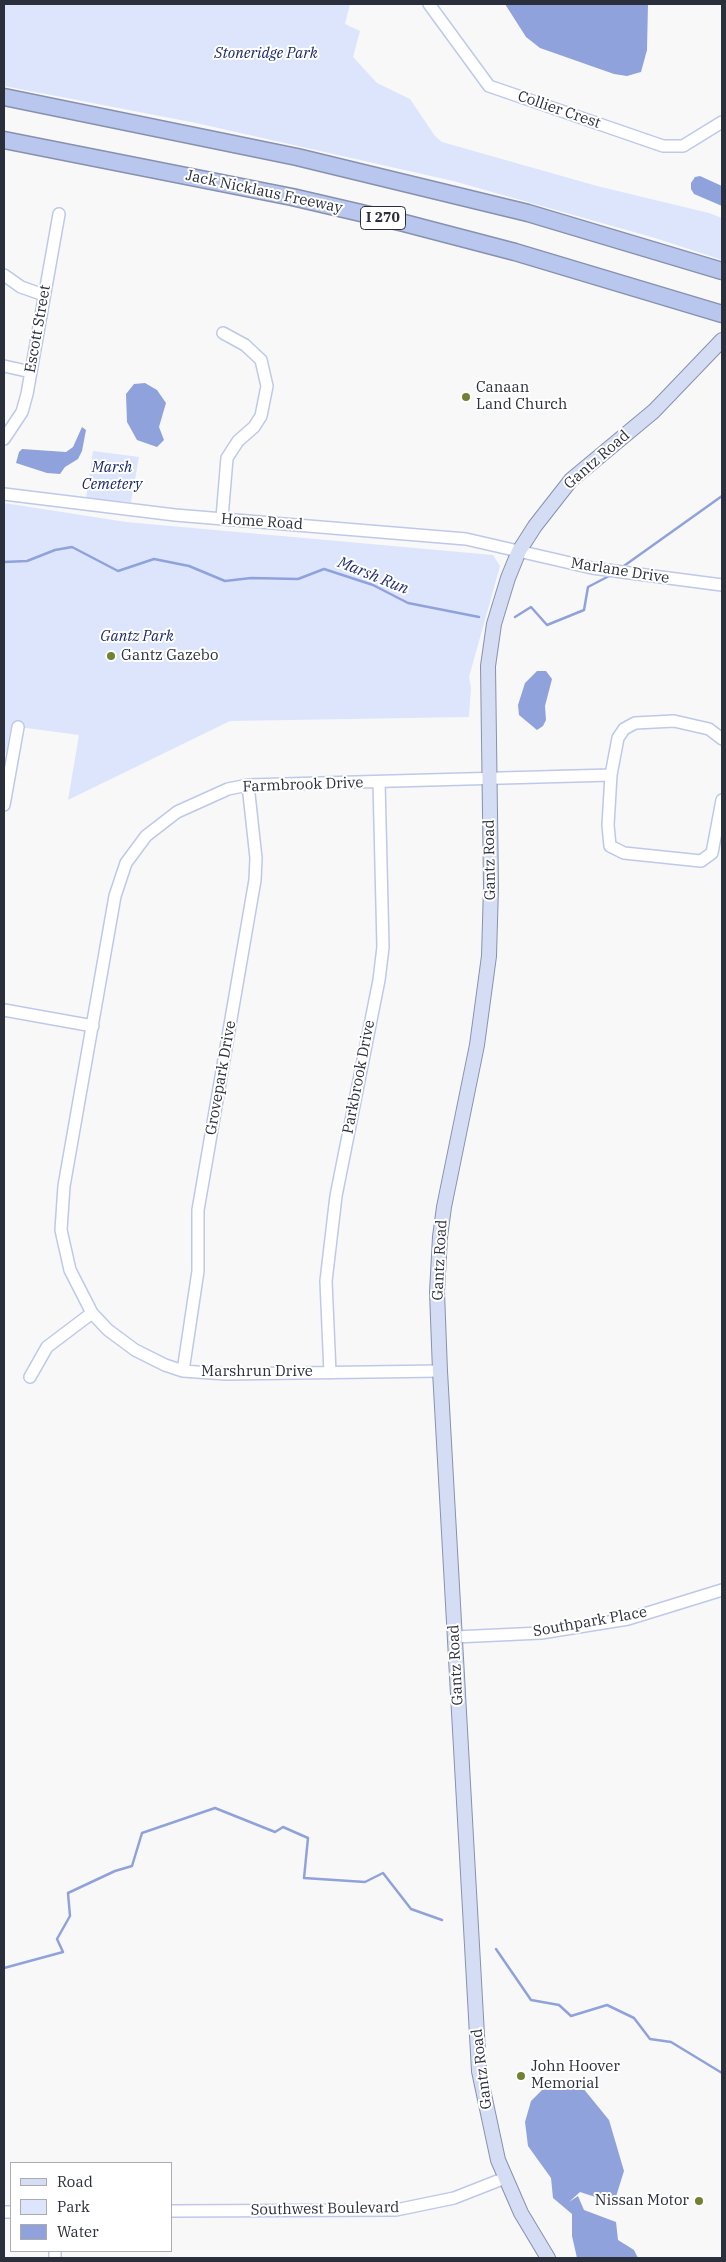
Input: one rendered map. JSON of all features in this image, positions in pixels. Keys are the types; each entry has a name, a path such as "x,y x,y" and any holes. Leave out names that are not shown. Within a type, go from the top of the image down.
{"highway":[{"path":"4,97 316,161 528,213 722,271"},
{"name":"Jack Nicklaus Freeway","path":"4,140 292,197 404,223 525,254 722,314"}],"main road":[{"name":"Gantz Road","path":"548,2258 528,2225 505,2178 485,2108 479,2071 440,1371 437,1285 440,1236 444,1207 477,1045 489,956 491,887 486,705 490,644 500,606 519,551 535,526 571,480 654,411 722,340"}],"street":[{"name":"Collier Crest","path":"429,4 489,86 664,146 683,146 722,122"},
{"name":"Escott Street","path":"4,440 22,412 59,214"},
{"path":"4,275 20,287 44,294"},
{"path":"222,518 227,458 238,441 254,427 261,416 267,386 261,360 245,345 223,333"},
{"path":"4,366 31,372"},
{"name":"Home Road","path":"4,494 222,518 425,534 466,539 519,551"},
{"name":"Marlane Drive","path":"519,551 576,566 722,585"},
{"path":"722,739 709,729 674,720 635,723 624,729 618,738 611,775 608,838 610,846 624,853 701,860 708,858 715,842 722,800"},
{"path":"4,805 18,728"},
{"name":"Farmbrook Drive","path":"88,1052 115,896 126,863 146,836 177,812 228,789 248,786 611,775"},
{"name":"Parkbrook Drive","path":"330,1372 326,1280 336,1196 379,980 383,947 379,782"},
{"name":"Grovepark Drive","path":"183,1371 198,1271 198,1210 255,880 256,858 248,786"},
{"path":"4,1010 93,1026"},
{"name":"Marshrun Drive","path":"88,1052 64,1186 61,1230 70,1270 92,1313 108,1330 135,1350 165,1366 183,1371 226,1374 440,1371"},
{"path":"30,1377 47,1347 92,1313"},
{"name":"Southpark Place","path":"454,1638 541,1633 628,1619 722,1590"},
{"name":"Southwest Boulevard","path":"172,2211 396,2210 454,2198 505,2178"}],"green space":[{"name":"Stoneridge Park","path":"4,4 350,4 345,24 360,31 353,57 377,83 410,99 435,136 442,142 597,186 709,213 722,218 722,260 655,238 453,181 196,123 4,86"},
{"name":"Marsh Cemetery","path":"93,451 139,457 131,502 86,498"},
{"name":"Gantz Park","path":"4,503 126,522 493,555 500,566 469,677 471,688 469,717 230,721 68,800 79,735 11,726 6,753 4,752"}],"water":[{"path":"505,4 648,4 647,50 641,72 627,76 614,74 540,48 526,37"},
{"path":"700,176 722,186 722,206 694,194 691,189 691,183 695,177"},
{"path":"145,383 157,390 166,403 159,427 164,440 157,447 137,440 127,422 126,394 134,384"},
{"path":"82,427 86,430 82,451 78,459 65,467 60,474 47,473 16,463 19,452 22,449 66,452 73,447"},
{"path":"537,671 546,671 552,679 545,706 546,720 543,726 537,730 519,715 518,705 525,683"},
{"path":"578,2082 609,2120 624,2171 614,2203 580,2192 569,2202 578,2196 584,2210 616,2222 618,2240 634,2250 638,2258 577,2258 572,2236 572,2214 553,2198 551,2178 528,2146 525,2122 531,2101 542,2090"}],"waterway":[{"name":"Marsh Run","path":"621,568 722,496"},
{"name":"Marsh Run","path":"4,562 27,561 55,550 72,547 118,571 154,559 189,566 225,581 251,578 298,579 324,569 373,585 408,603 479,617"},
{"name":"Marsh Run","path":"515,617 531,607 547,625 584,610 588,587 611,575"},
{"path":"4,1968 63,1952 57,1939 70,1916 68,1893 115,1871 132,1866 142,1833 215,1808 275,1832 283,1827 308,1838 304,1878 365,1882 383,1873 411,1909 442,1920"},
{"path":"496,1949 531,2000 559,2005 571,2016 607,2005 634,2018 650,2039 671,2042 722,2073"}],"place":[{"name":"Canaan Land Church","path":"466,397"},
{"name":"Gantz Gazebo","path":"111,656"},
{"name":"John Hoover Memorial","path":"521,2076"},
{"name":"Nissan Motor","path":"699,2201"}]}
